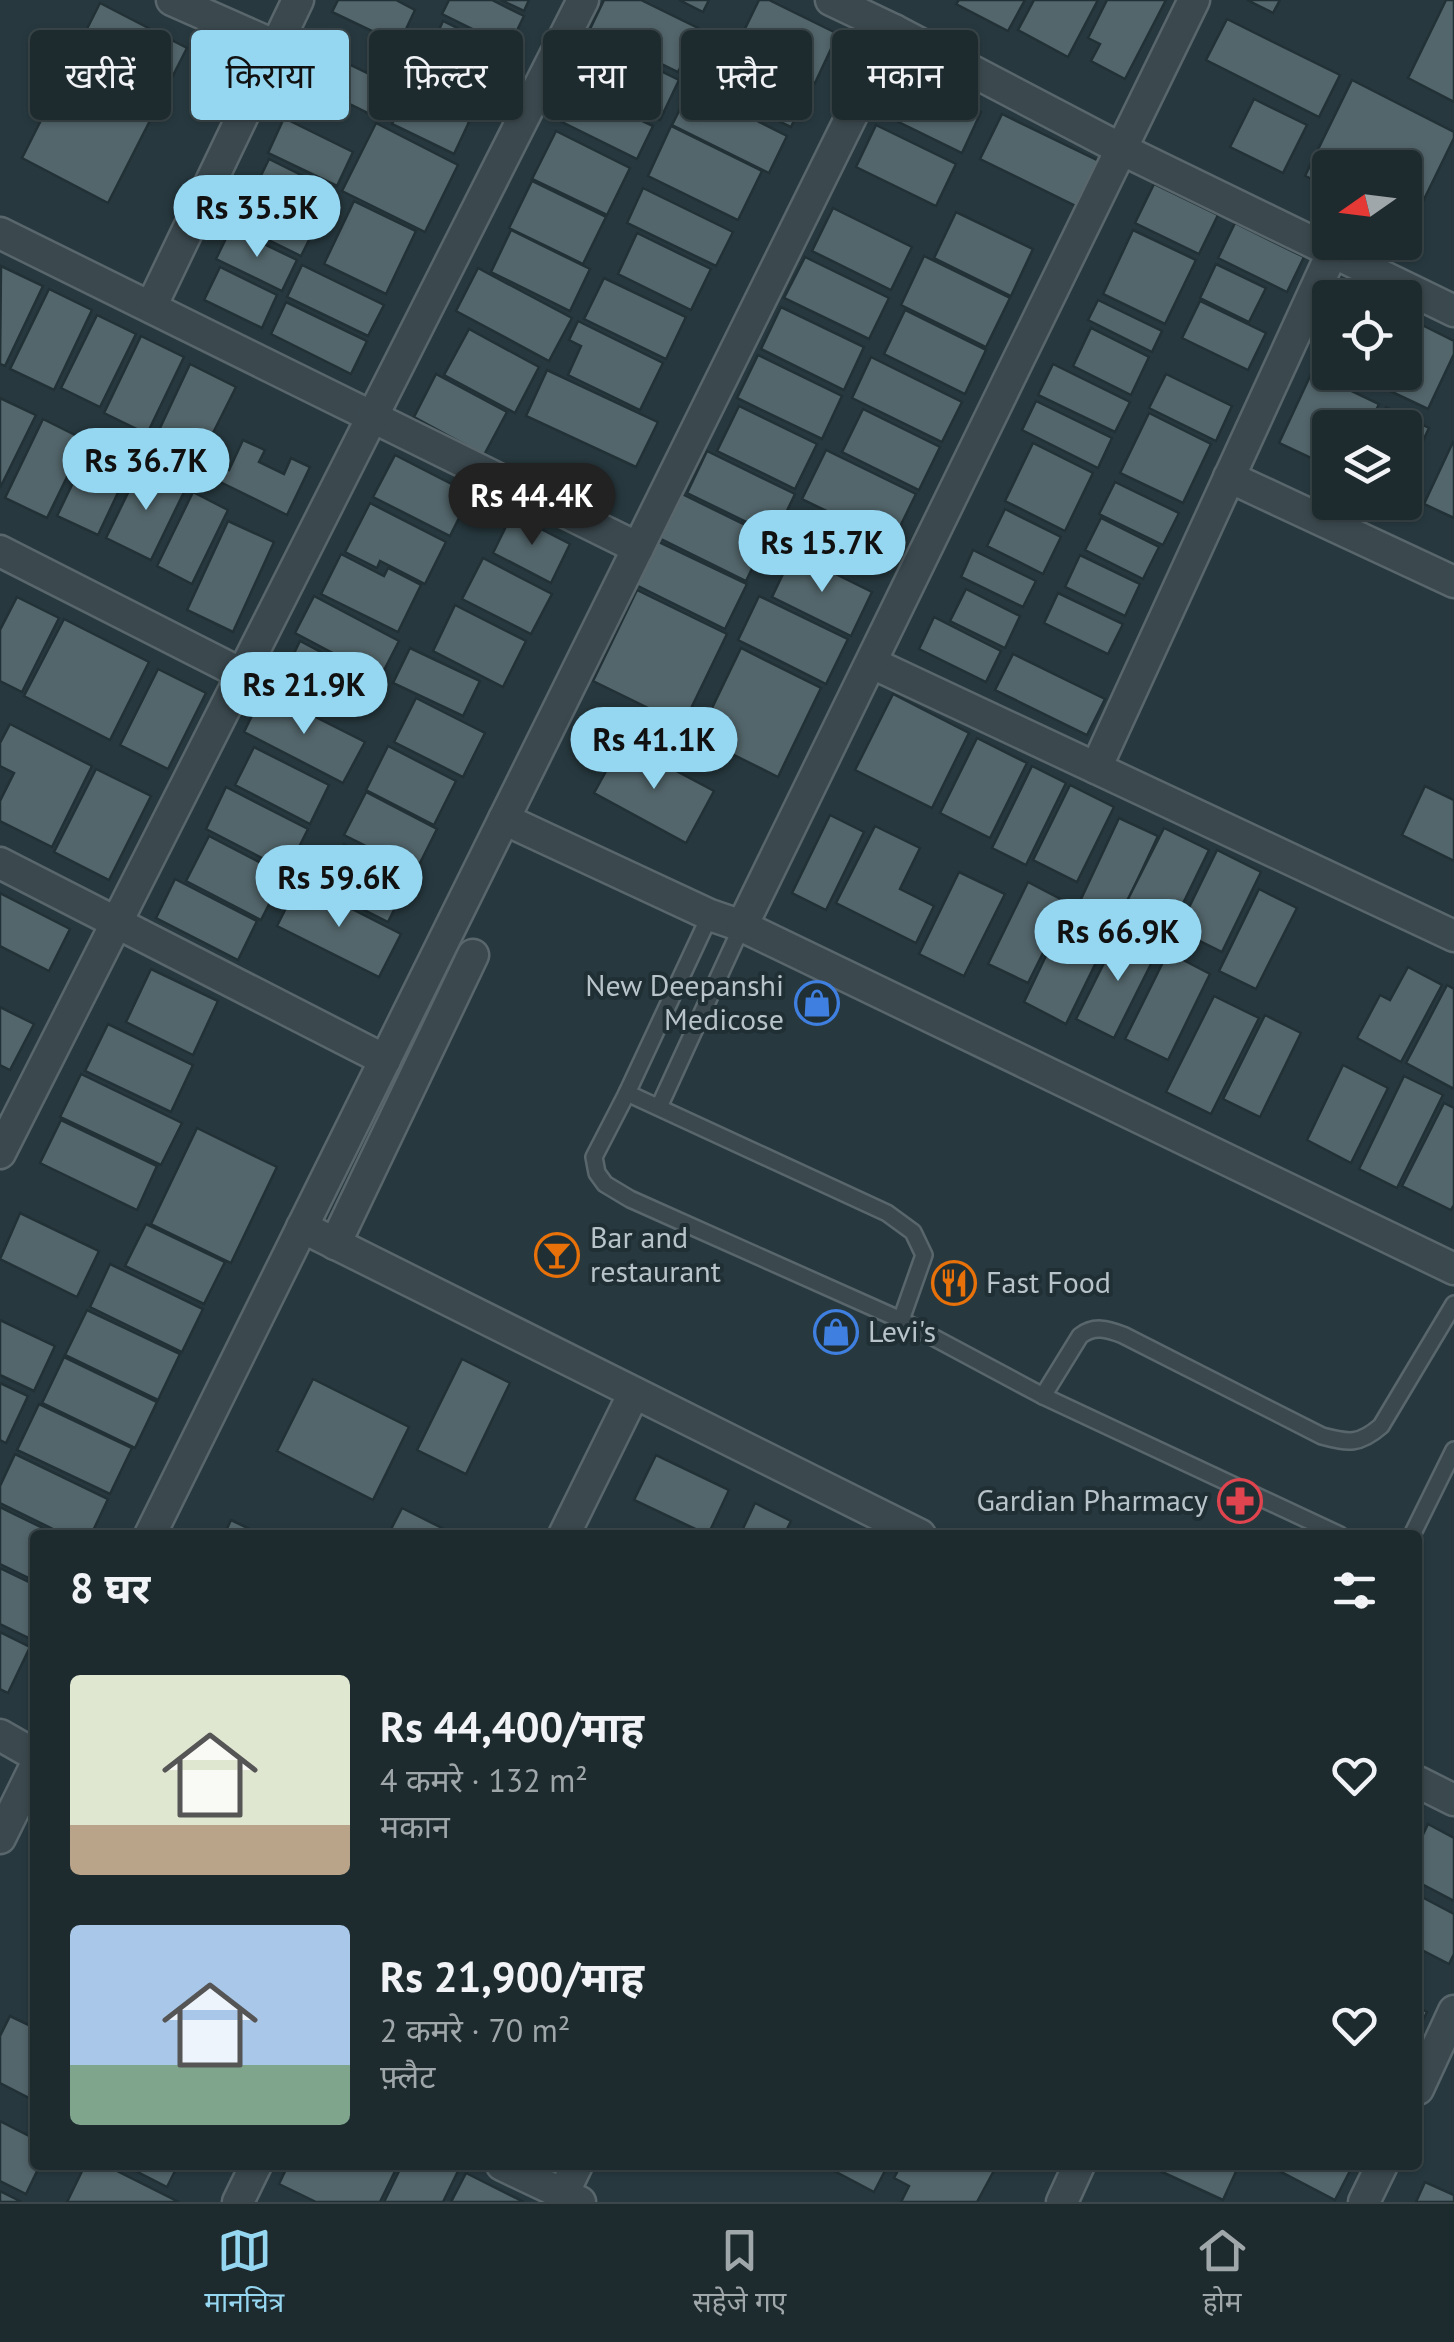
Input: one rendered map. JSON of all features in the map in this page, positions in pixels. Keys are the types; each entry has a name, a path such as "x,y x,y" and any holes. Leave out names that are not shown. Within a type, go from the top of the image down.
{"street":[{"path":"172,0 240,30"},
{"path":"284,30 298,0"},
{"path":"0,1153 583,0"},
{"path":"831,0 894,30"},
{"path":"742,926 1194,0"},
{"path":"978,74 1312,243"},
{"path":"150,307 240,120"},
{"path":"152,1530 850,120"},
{"path":"0,232 638,548"},
{"path":"1096,768 1329,260"},
{"path":"1347,260 1454,311"},
{"path":"1229,477 1454,582"},
{"path":"0,551 242,674"},
{"path":"872,663 1454,936"},
{"path":"504,819 710,915 742,926 1454,1269"},
{"path":"0,863 385,1060"},
{"path":"335,1244 472,955"},
{"path":"302,1227 634,1393 879,1526"},
{"path":"566,1530 634,1393"},
{"path":"0,1736 30,1751"},
{"path":"0,1838 30,1777"},
{"path":"1422,1784 1454,1800"},
{"path":"1422,2080 1454,2011"},
{"path":"238,2202 254,2170"},
{"path":"513,2170 572,2198 576,2170"},
{"path":"1062,2202 1077,2170"},
{"path":"1364,2202 1380,2170"}],"lane":[{"path":"710,915 594,1157 605,1184 630,1200 902,1320 1043,1396 1329,1530"},
{"path":"659,1108 742,926"},
{"path":"627,1092 888,1213 913,1232 924,1255 902,1320"},
{"path":"1043,1396 1080,1336 1098,1328 1123,1335 1322,1436 1346,1442 1367,1438 1381,1426 1454,1304"},
{"path":"1414,1530 1454,1450"}],"building":[{"path":"338,0 396,0 415,10 406,30 370,30 332,12"},
{"path":"449,0 492,0 524,16 517,30 474,30 442,14"},
{"path":"501,0 529,0 524,11"},
{"path":"604,0 641,0 700,29 681,30 678,72 661,64 661,30 590,29"},
{"path":"679,0 709,0 703,12"},
{"path":"759,0 769,0 832,31 832,47 815,83 812,30 744,30"},
{"path":"959,0 1025,0 1008,31 956,4"},
{"path":"1034,0 1098,0 1068,57 1018,30"},
{"path":"1107,0 1166,0 1125,79 1091,61 1100,44 1088,38"},
{"path":"1247,0 1280,0 1273,13"},
{"path":"1446,0 1454,0 1454,102 1408,78"},
{"path":"100,3 152,30 86,30"},
{"path":"1227,19 1340,75 1319,117 1206,60"},
{"path":"443,21 461,30 439,30"},
{"path":"171,40 187,48 171,79"},
{"path":"349,64 369,74 368,113 349,104"},
{"path":"661,71 679,80 661,118"},
{"path":"1352,80 1454,132 1422,203 1422,150 1318,150"},
{"path":"1254,99 1307,125 1283,173 1230,147"},
{"path":"681,107 681,120 756,120 787,136 769,173 672,125"},
{"path":"1002,114 1103,163 1082,209 980,159"},
{"path":"41,120 150,120 108,203 22,158"},
{"path":"283,120 353,152 337,186 268,153"},
{"path":"394,120 469,122 454,154 392,124"},
{"path":"640,120 653,126 637,159 562,122"},
{"path":"894,120 977,120 962,153"},
{"path":"376,123 458,165 425,232 342,191"},
{"path":"876,125 956,164 936,206 856,167"},
{"path":"671,126 762,171 738,220 648,176"},
{"path":"556,131 630,168 607,215 532,179"},
{"path":"269,159 333,191 320,219 255,188"},
{"path":"532,181 606,217 583,264 509,228"},
{"path":"1154,184 1218,215 1199,254 1135,223"},
{"path":"643,188 733,232 716,266 627,223"},
{"path":"251,194 316,226 301,256 236,224"},
{"path":"354,201 416,231 386,294 324,264"},
{"path":"833,208 912,247 891,290 812,251"},
{"path":"956,212 1033,249 1011,296 934,258"},
{"path":"1235,223 1304,257 1287,292 1218,258"},
{"path":"231,228 297,260 282,291 216,259"},
{"path":"511,230 590,269 570,311 491,272"},
{"path":"1133,230 1196,260 1165,324 1103,294"},
{"path":"637,233 711,269 691,310 618,274"},
{"path":"924,256 1010,298 986,347 901,305"},
{"path":"805,257 889,298 869,339 784,298"},
{"path":"1216,264 1266,288 1249,322 1200,298"},
{"path":"302,265 384,305 368,336 287,297"},
{"path":"1,266 43,286 5,366 0,364"},
{"path":"220,267 277,295 262,328 204,300"},
{"path":"478,268 572,318 549,361 456,311"},
{"path":"604,278 686,317 666,359 584,319"},
{"path":"49,289 92,310 54,390 10,369"},
{"path":"1098,300 1162,331 1152,352 1088,320"},
{"path":"1200,301 1266,333 1248,370 1182,338"},
{"path":"286,302 367,341 351,374 271,334"},
{"path":"781,307 864,347 844,390 761,349"},
{"path":"905,310 986,350 965,394 884,354"},
{"path":"97,315 136,334 100,407 61,388"},
{"path":"578,321 663,363 640,410 568,375 581,346 569,340"},
{"path":"1422,325 1454,341 1454,354 1428,409 1390,391 1422,390"},
{"path":"1091,328 1149,357 1131,395 1073,366"},
{"path":"469,329 539,367 515,413 444,375"},
{"path":"141,336 184,357 147,434 104,413"},
{"path":"758,355 842,396 822,439 737,398"},
{"path":"871,357 962,402 942,442 852,398"},
{"path":"190,364 236,387 197,465 153,443"},
{"path":"1053,364 1130,402 1115,432 1038,395"},
{"path":"547,370 658,422 636,467 526,416"},
{"path":"1312,372 1312,390 1350,390 1379,404 1376,410 1312,410 1312,459 1279,443"},
{"path":"436,374 507,412 484,455 414,417"},
{"path":"1166,374 1232,406 1216,441 1149,408"},
{"path":"0,398 36,415 0,488"},
{"path":"1036,401 1112,438 1098,468 1022,430"},
{"path":"739,406 817,444 795,489 717,451"},
{"path":"863,409 940,447 919,490 842,452"},
{"path":"1149,413 1211,444 1183,503 1120,473"},
{"path":"43,419 85,440 47,518 5,498"},
{"path":"1422,425 1429,428 1422,443"},
{"path":"243,440 265,450 259,462 284,474 291,458 310,467 287,515 212,478 218,465 229,470"},
{"path":"92,443 132,463 98,535 57,516"},
{"path":"1033,443 1093,473 1065,531 1005,501"},
{"path":"1454,443 1454,518 1424,504"},
{"path":"826,450 916,494 892,543 802,499"},
{"path":"707,451 795,494 775,536 687,493"},
{"path":"395,455 471,494 450,536 373,497"},
{"path":"141,466 186,488 151,560 106,538"},
{"path":"1115,482 1179,513 1163,545 1099,514"},
{"path":"193,492 228,510 192,584 157,566"},
{"path":"680,493 768,536 746,581 657,537"},
{"path":"370,503 446,542 425,584 380,561 377,568 345,552"},
{"path":"1005,509 1061,537 1043,574 987,546"},
{"path":"512,514 570,544 551,583 493,553"},
{"path":"1101,518 1159,547 1143,579 1085,550"},
{"path":"228,521 274,542 233,632 187,610"},
{"path":"657,541 747,584 725,629 636,585"},
{"path":"973,550 1036,581 1023,607 961,577"},
{"path":"793,553 872,592 851,636 772,597"},
{"path":"341,554 384,576 388,568 421,585 398,632 321,594"},
{"path":"1080,555 1140,584 1125,616 1065,587"},
{"path":"483,558 552,594 531,634 462,599"},
{"path":"966,589 1020,616 1005,648 950,621"},
{"path":"637,590 727,634 683,725 593,681"},
{"path":"1058,593 1123,624 1108,654 1044,623"},
{"path":"314,596 399,641 380,678 295,633"},
{"path":"759,596 848,639 826,684 738,640"},
{"path":"17,597 59,618 22,692 0,681 0,630"},
{"path":"455,605 526,641 503,687 433,651"},
{"path":"934,617 1001,651 986,682 919,649"},
{"path":"64,619 149,662 110,740 24,696"},
{"path":"300,641 376,681 358,717 282,678"},
{"path":"410,648 480,681 463,716 393,683"},
{"path":"741,648 821,688 778,777 698,737"},
{"path":"1013,654 1105,699 1087,735 995,690"},
{"path":"158,669 206,693 168,769 120,745"},
{"path":"264,691 365,742 343,783 244,732"},
{"path":"893,694 969,733 932,808 855,770"},
{"path":"416,698 485,733 463,777 394,742"},
{"path":"10,724 92,766 52,847 0,821 0,801 14,773 0,766 0,743"},
{"path":"977,738 1027,763 990,838 940,813"},
{"path":"622,742 714,791 686,843 594,793"},
{"path":"388,746 456,781 434,825 366,790"},
{"path":"254,747 329,785 310,824 235,785"},
{"path":"1032,766 1066,783 1026,865 992,848"},
{"path":"96,769 151,796 109,880 54,852"},
{"path":"1070,785 1114,807 1077,882 1033,860"},
{"path":"1425,786 1454,800 1454,861 1402,835"},
{"path":"226,787 308,829 287,871 206,829"},
{"path":"366,792 437,829 416,871 344,835"},
{"path":"830,815 864,832 826,910 792,893"},
{"path":"1119,818 1158,836 1113,932 1074,914"},
{"path":"875,826 920,848 900,889 934,906 916,943 836,903"},
{"path":"1164,828 1209,850 1174,922 1128,899"},
{"path":"209,836 284,875 261,920 186,881"},
{"path":"344,844 410,878 388,922 321,888"},
{"path":"1217,850 1261,872 1222,952 1178,930"},
{"path":"959,872 1005,894 964,976 919,954"},
{"path":"175,879 257,921 238,960 156,918"},
{"path":"299,882 401,934 379,977 277,926"},
{"path":"1028,882 1068,903 1028,983 988,964"},
{"path":"1259,889 1297,908 1256,989 1219,971"},
{"path":"0,893 70,929 49,971 0,946"},
{"path":"1064,918 1107,940 1066,1024 1024,1002"},
{"path":"1121,929 1159,948 1114,1038 1076,1019"},
{"path":"1168,952 1210,974 1168,1060 1125,1039"},
{"path":"1408,967 1442,985 1401,1062 1357,1038 1380,995 1390,1000"},
{"path":"151,969 218,1001 193,1055 126,1022"},
{"path":"1447,985 1454,989 1454,1089 1406,1063"},
{"path":"1214,996 1259,1018 1211,1114 1166,1092"},
{"path":"0,1007 34,1024 10,1070 0,1065"},
{"path":"1265,1015 1301,1033 1260,1117 1223,1099"},
{"path":"108,1024 193,1065 171,1112 85,1071"},
{"path":"1343,1065 1388,1088 1351,1163 1307,1140"},
{"path":"81,1074 182,1123 161,1165 60,1117"},
{"path":"1404,1076 1443,1095 1397,1188 1359,1169"},
{"path":"1444,1103 1454,1108 1451,1210 1402,1186"},
{"path":"61,1120 157,1166 137,1210 40,1163"},
{"path":"197,1128 277,1167 231,1263 151,1224"},
{"path":"20,1213 99,1251 77,1297 0,1259"},
{"path":"146,1224 225,1262 204,1304 125,1266"},
{"path":"110,1264 203,1309 182,1352 90,1307"},
{"path":"87,1310 180,1354 158,1400 65,1355"},
{"path":"0,1320 55,1346 34,1391 0,1375"},
{"path":"64,1357 157,1402 135,1448 42,1403"},
{"path":"462,1359 510,1383 466,1474 417,1450"},
{"path":"313,1379 409,1427 373,1500 277,1451"},
{"path":"0,1383 28,1396 6,1443 0,1440"},
{"path":"39,1404 132,1448 110,1494 17,1450"},
{"path":"15,1454 108,1499 93,1530 55,1530 0,1503 0,1486"},
{"path":"656,1455 729,1490 710,1530 697,1530 634,1500"},
{"path":"755,1503 791,1521 786,1530 742,1530"},
{"path":"0,1507 47,1530 30,1530 30,1579 0,1564"},
{"path":"402,1508 446,1530 391,1530"},
{"path":"231,1520 252,1530 226,1530"},
{"path":"0,1568 30,1583 30,1639 0,1624"},
{"path":"0,1632 30,1647 8,1693 0,1689"},
{"path":"1428,1824 1454,1838 1454,1901 1422,1884 1422,1837"},
{"path":"1422,1897 1454,1914 1454,1954 1449,1964 1422,1950"},
{"path":"10,2016 30,2026 30,2098 0,2083 0,2036"},
{"path":"0,2121 30,2136 30,2170 38,2170 26,2194 0,2181"},
{"path":"83,2170 115,2170 179,2202 67,2202"},
{"path":"134,2170 176,2170 167,2187"},
{"path":"286,2170 396,2170 380,2202 316,2202 279,2184"},
{"path":"400,2170 459,2170 443,2202 384,2202"},
{"path":"832,2170 885,2170 874,2192"},
{"path":"898,2170 994,2170 977,2202 901,2202 909,2186 894,2178"},
{"path":"1158,2170 1237,2170 1223,2200"},
{"path":"1278,2170 1350,2170 1335,2200"},
{"path":"466,2173 524,2202 451,2202"},
{"path":"1425,2182 1454,2195 1454,2202 1416,2202"},
{"path":"0,2191 20,2201 20,2202 0,2202"}],"place":[{"name":"New Deepanshi Medicose","path":"817,1003"},
{"name":"Bar and restaurant","path":"557,1255"},
{"name":"Fast Food","path":"954,1283"},
{"name":"Levi's","path":"836,1332"},
{"name":"Gardian Pharmacy","path":"1240,1501"}]}
